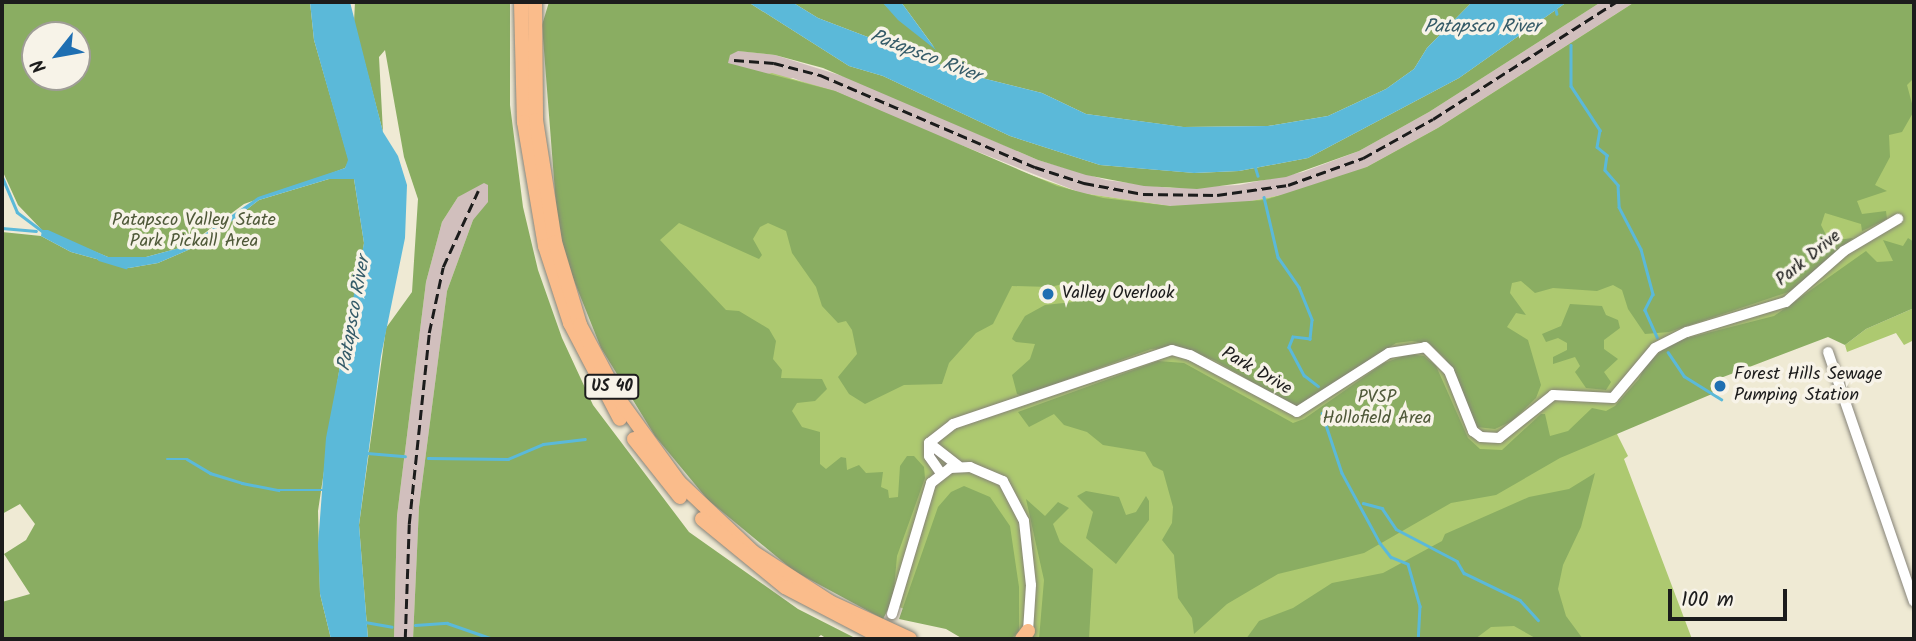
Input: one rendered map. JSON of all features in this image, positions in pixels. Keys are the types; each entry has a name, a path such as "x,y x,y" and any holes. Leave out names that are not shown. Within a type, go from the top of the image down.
{"main road":[{"name":"US 40","path":"521,2 524,122 540,225 570,323 603,391 644,454 716,533 785,587 885,639"},
{"name":"US 40","path":"535,2 536,120 552,232 580,325 621,402 679,482 753,552 830,602 910,639"}],"street":[{"name":"Park Drive","path":"929,443 953,424 1025,403 1162,351 1191,355 1297,412 1389,353 1412,345 1425,347 1442,359 1473,431 1481,437 1499,438 1553,395 1613,398 1655,348 1687,332 1786,302 1844,251 1898,219"},
{"path":"1828,352 1914,602"},
{"path":"929,443 958,466 994,475 1016,500 1030,556 1026,636"},
{"path":"929,443 929,456 940,472"},
{"path":"892,614 926,493 940,472 958,466"}],"shaded area":[{"path":"1601,2 1635,2 1438,128 1367,167 1308,190 1241,203 1170,206 1081,193 793,78 595,90 731,50 775,55 852,79 1038,160 1106,180 1170,188 1239,185 1303,172 1359,151 1429,112"},
{"path":"489,171 518,187 473,220 447,291 419,507 413,639 394,639 397,516 426,282 442,222 458,197"}],"green space":[{"name":"Patapsco Valley State Park Pickall Area","path":"2,2 310,2 314,40 349,161 345,168 244,204 187,246 146,257 108,257 42,230 18,205 2,170"},
{"path":"355,2 510,2 510,105 523,207 538,270 562,338 593,405 689,532 798,609 857,639 827,639 821,635 816,639 413,639 419,507 447,291 473,220 488,202 488,185 484,183 458,197 442,222 426,282 397,516 394,639 368,639 359,525 386,328 412,292 418,199 404,157 385,50 379,57 383,132 354,22"},
{"path":"549,2 748,2 849,66 883,76 1010,136 1100,165 1195,173 1239,171 1308,158 1459,78 1567,2 1601,2 1429,112 1359,151 1286,177 1197,189 1144,186 1086,175 1038,160 823,68 775,55 738,51 730,55 728,63 835,91 1057,186 1103,198 1170,206 1265,200 1367,167 1438,128 1635,2 1914,2 1914,78 1907,85 1914,111 1902,132 1889,135 1890,157 1875,185 1887,191 1857,201 1862,214 1886,211 1887,219 1862,231 1861,224 1825,213 1821,225 1829,241 1853,238 1794,290 1669,332 1645,334 1628,309 1622,290 1613,285 1597,291 1553,288 1535,293 1521,281 1512,283 1510,293 1526,315 1516,313 1507,327 1528,340 1541,385 1536,398 1512,421 1495,429 1477,427 1445,358 1430,344 1412,341 1396,343 1297,408 1216,361 1182,347 1151,349 1022,396 1017,394 1012,375 1030,359 1035,344 1016,342 1012,339 1014,334 1025,316 1045,305 1073,302 1078,289 1072,282 1050,287 1012,286 993,324 976,333 949,363 942,384 904,385 865,404 849,394 838,377 857,354 852,330 846,321 838,323 822,306 816,287 792,253 786,231 768,223 760,227 753,239 762,255 759,259 679,223 660,240 726,310 739,311 769,329 776,341 773,359 782,370 781,378 822,379 827,389 815,401 797,403 792,411 802,427 820,432 820,464 826,469 841,457 846,458 847,470 859,465 866,473 883,472 881,487 888,490 889,498 898,497 900,466 907,456 914,456 924,467 925,478 897,556 893,600 883,619 794,571 708,500 655,436 601,348 567,263 557,218 542,25"},
{"path":"792,2 882,2 934,47 901,2 1472,2 1427,48 1414,69 1386,89 1328,116 1268,126 1183,127 1086,114 1042,93 962,73 818,18"},
{"name":"PVSP Hollofield Area","path":"1635,2 1914,2 1914,285 1608,416 1628,456 1624,459 1692,639 981,639 871,596 771,537 601,112 772,73 835,91 1003,165 1081,193 1170,206 1241,203 1308,190 1367,167 1438,128"},
{"path":"329,179 354,179 364,243 357,289 348,312 318,511 320,594 331,639 2,639 2,602 30,594 4,554 26,540 35,524 20,504 2,514 2,232 41,236 71,252 129,268 158,263 202,244 259,200"},
{"path":"1908,238 1914,242 1914,308 1866,329 1845,345 1828,337 1718,379 1712,394 1560,458 1496,495 1451,503 1364,553 1278,574 1227,604 1194,634 1192,618 1178,598 1174,555 1162,540 1172,523 1173,507 1163,471 1153,466 1145,452 1103,445 1087,432 1064,425 1054,414 1029,427 1018,412 1158,361 1184,363 1293,423 1304,419 1384,363 1409,354 1424,356 1436,366 1468,438 1480,449 1502,450 1541,414 1545,414 1550,436 1568,431 1592,408 1606,411 1615,406 1639,379 1646,364 1672,342 1774,316 1866,251 1877,262 1893,261 1883,240 1903,246"},
{"path":"1570,304 1602,306 1606,315 1618,320 1620,328 1604,340 1604,349 1618,359 1604,372 1611,382 1606,390 1586,388 1575,372 1580,366 1575,357 1553,364 1553,357 1567,350 1567,343 1558,338 1546,342 1542,334 1561,326"},
{"path":"1914,308 1914,340 1904,345 1896,333 1847,352 1845,345 1866,329"},
{"path":"1595,473 1581,527 1563,565 1558,589 1566,616 1583,639 1537,639 1514,626 1491,627 1475,639 1246,639 1259,621 1293,608 1332,583 1383,573 1442,541 1445,534 1529,497 1569,489"},
{"path":"964,486 990,497 1010,526 1019,587 1019,631 1011,639 963,639 946,629 899,619 938,507 951,492"},
{"path":"1086,491 1119,497 1126,515 1136,512 1146,496 1149,501 1149,520 1116,564 1086,538 1093,512 1077,496"},
{"path":"1026,499 1045,516 1058,502 1069,508 1053,524 1060,542 1093,569 1089,639 1039,639 1044,580"}],"water":[{"name":"Patapsco River","path":"310,2 350,2 383,132 398,156 407,185 405,238 381,356 359,525 368,639 331,639 320,594 318,545 326,438 364,243 354,179 329,179 259,200 202,244 158,263 129,268 71,252 41,236 42,230 48,230 108,257 146,257 187,246 258,197 345,168 348,160 314,40"},
{"name":"Patapsco River","path":"748,2 792,2 818,18 962,73 1042,93 1086,114 1184,127 1268,126 1328,116 1386,89 1414,69 1427,48 1472,2 1567,2 1459,78 1308,158 1239,171 1194,173 1100,165 1010,136 883,76 849,66"},
{"path":"882,2 901,2 936,50 898,20"}],"waterway":[{"path":"1554,2 1557,14"},
{"path":"1571,45 1571,86 1600,130 1597,147 1607,155 1605,170 1618,185 1619,207 1641,249 1653,294 1645,310 1657,337"},
{"path":"1255,166 1258,176"},
{"path":"2,176 17,212 44,232"},
{"path":"1264,197 1278,257 1299,287 1312,320 1310,339 1293,337 1289,347 1304,375 1318,386"},
{"path":"2,228 36,231"},
{"path":"99,259 126,267"},
{"path":"1668,352 1684,376 1721,399"},
{"path":"1322,413 1342,473 1380,543 1391,557 1408,564 1420,606 1418,639"},
{"path":"428,458 508,459 543,444 585,439"},
{"path":"367,453 405,456"},
{"path":"167,459 187,459 210,473 242,483 278,490 322,490"},
{"path":"1363,503 1382,508 1396,529 1457,561 1464,573 1520,600 1538,620"},
{"path":"365,622 392,627"},
{"path":"415,625 447,623 493,639"}],"railway":[{"path":"734,60 774,63 820,75 1035,167 1084,183 1143,194 1217,195 1288,185 1363,158 1433,119 1616,2"},
{"path":"405,639 409,524 429,333 443,267 478,191"}],"place":[{"name":"Valley Overlook","path":"1048,294"},
{"name":"Forest Hills Sewage Pumping Station","path":"1720,386"}]}
